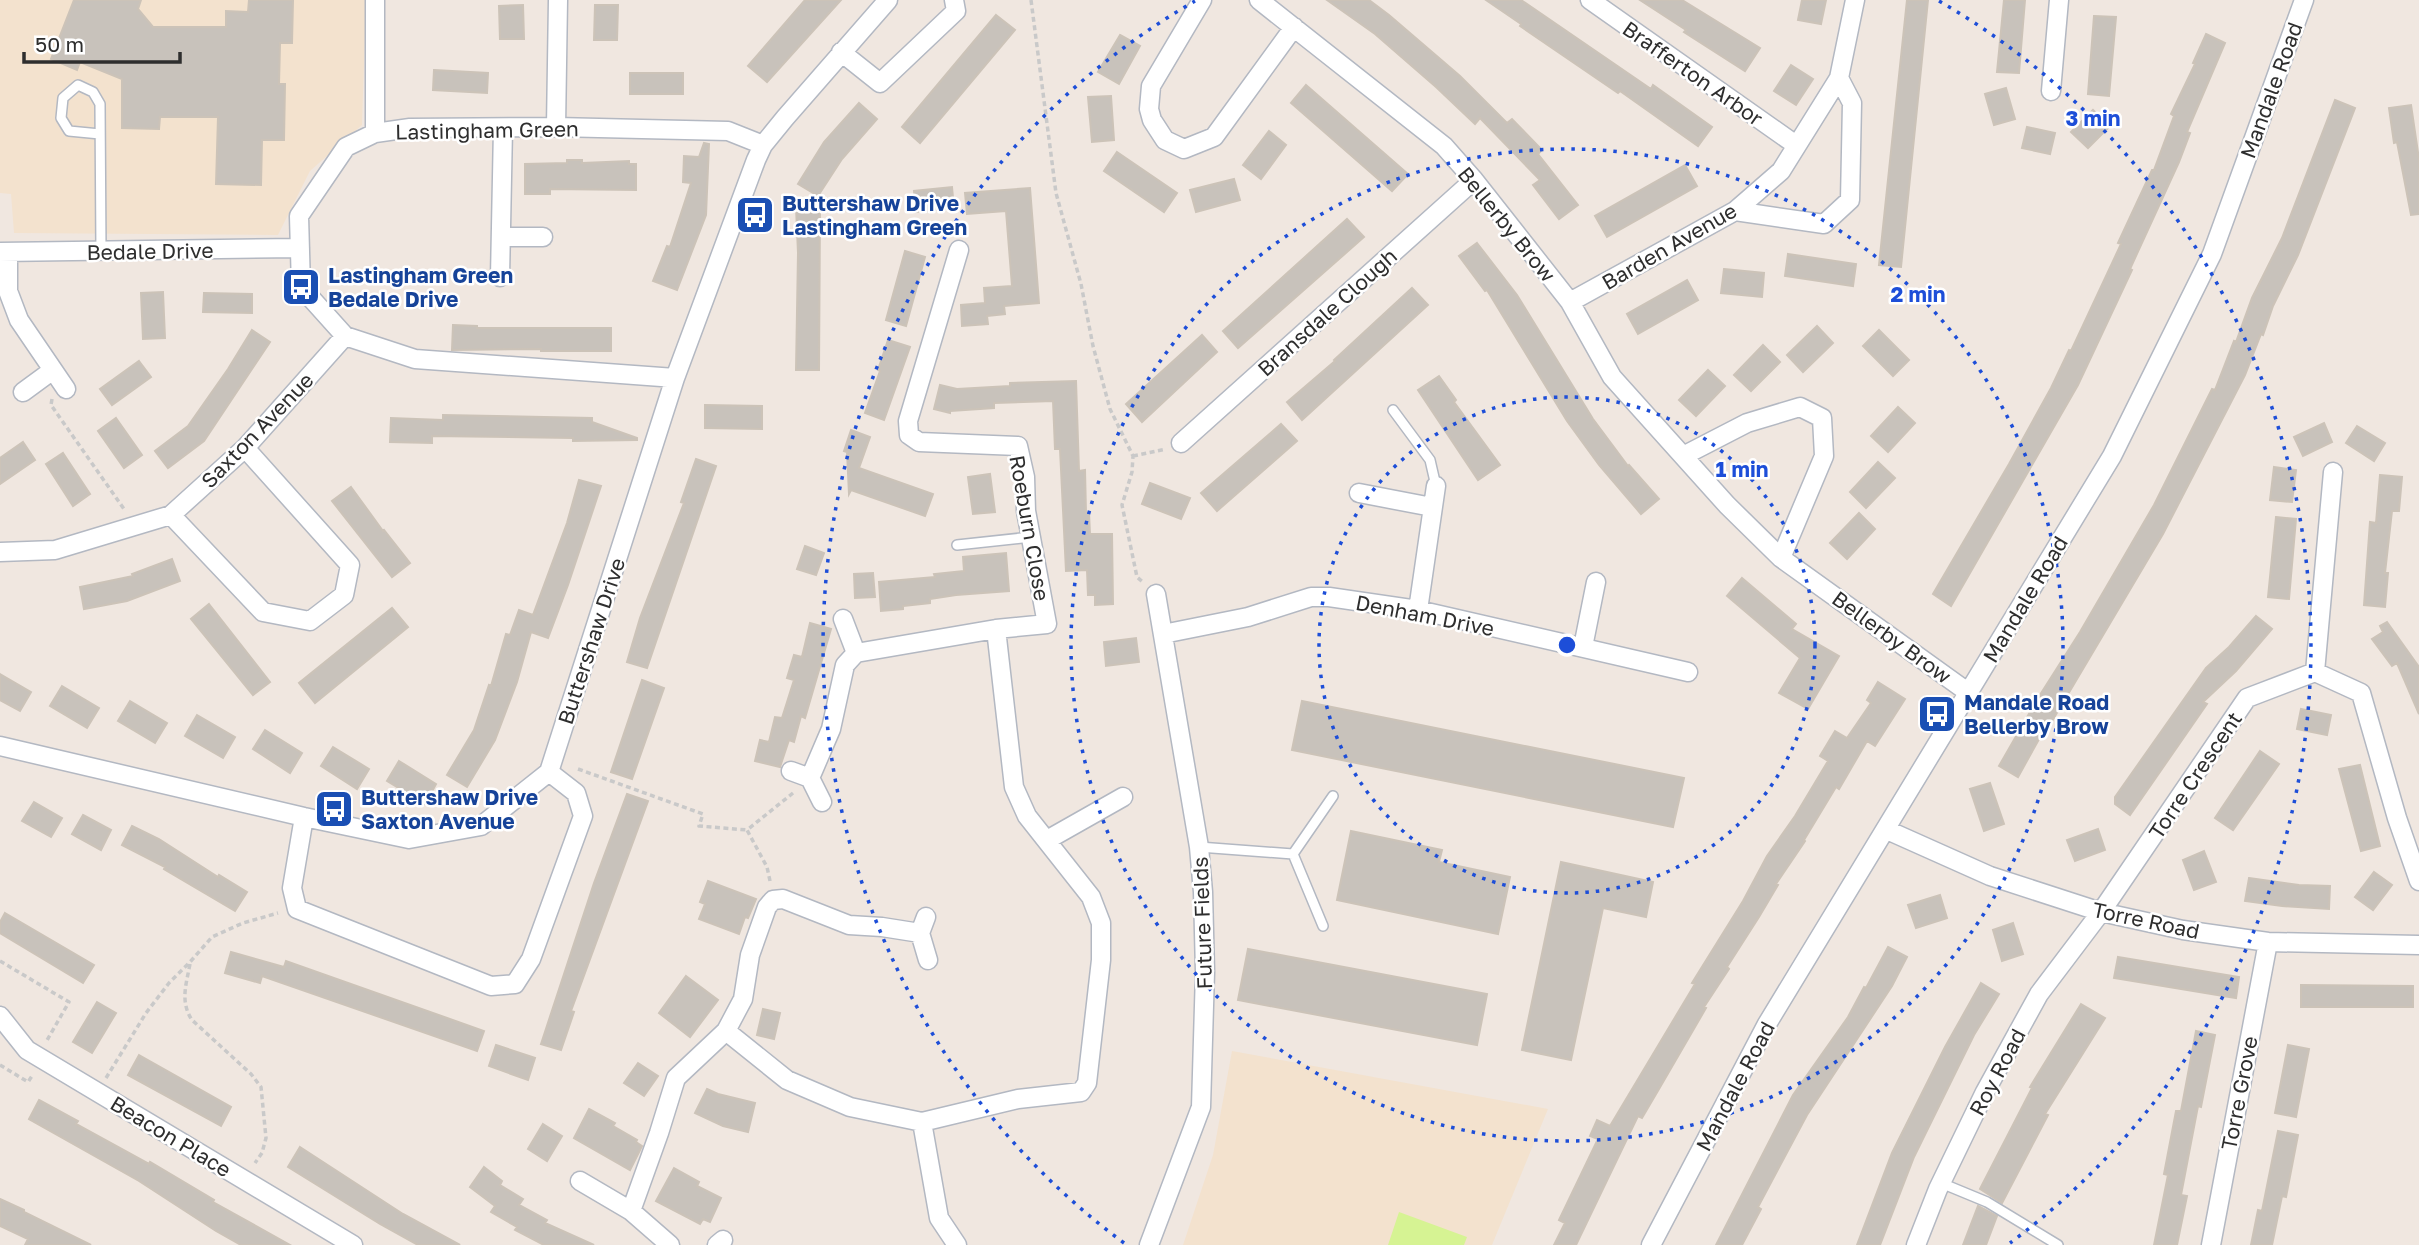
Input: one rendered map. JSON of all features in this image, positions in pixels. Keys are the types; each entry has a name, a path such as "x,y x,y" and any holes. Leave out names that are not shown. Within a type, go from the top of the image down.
{"street":[{"path":"375,0 375,133"},
{"path":"556,127 558,0"},
{"name":"Buttershaw Drive","path":"551,766 675,378 763,145 888,0"},
{"path":"841,52 880,83 956,11 954,0"},
{"path":"1202,0 1151,86 1149,109 1152,121 1165,140 1184,149 1214,137 1294,27"},
{"name":"Bellerby Brow","path":"1259,0 1444,146 1570,302 1612,377 1727,505 1781,558 1969,692"},
{"name":"Barden Avenue","path":"1570,302 1735,211 1781,172 1839,78 1854,0"},
{"path":"2051,91 2059,0"},
{"name":"Mandale Road","path":"1651,1245 1767,1024 2112,456 2212,254 2304,0"},
{"name":"Brafferton Arbor","path":"1602,4 1796,145"},
{"path":"1735,211 1824,224 1850,200 1852,103 1839,78"},
{"name":"Lastingham Green","path":"675,378 415,359 345,336 301,287 299,216 346,147 375,133 410,128 556,127 728,131 763,145"},
{"path":"500,277 503,128"},
{"name":"Bransdale Clough","path":"1181,443 1474,180"},
{"path":"501,237 543,237"},
{"name":"Bedale Drive","path":"4,252 300,248"},
{"name":"Roeburn Close","path":"856,653 996,629 1047,624 1026,511 1025,477 1018,446 919,442 909,435 908,421 959,250"},
{"path":"4,252 8,290 19,320 60,381 23,392"},
{"name":"Saxton Avenue","path":"0,552 55,550 171,515 245,448 345,336"},
{"path":"1683,456 1747,423 1800,407 1822,418 1824,456 1781,558"},
{"path":"171,515 263,612 310,621 344,595 350,565 245,448"},
{"path":"2333,472 2315,672 2361,693 2397,818 2419,881"},
{"path":"1418,610 1436,486"},
{"path":"1359,493 1432,506"},
{"path":"1583,647 1597,582"},
{"name":"Future Fields","path":"1149,1245 1201,1107 1205,972 1199,847 1156,594"},
{"name":"Denham Drive","path":"1163,634 1248,618 1311,597 1329,597 1418,610 1688,672"},
{"path":"810,778 831,729 845,665 856,653 843,619"},
{"path":"726,1031 786,1080 850,1107 922,1122 1018,1099 1081,1092 1087,1083 1101,960 1101,923 1091,897 1027,816 1014,787 996,629"},
{"name":"Torre Crescent","path":"2101,912 2247,698 2315,672"},
{"path":"0,746 409,839 481,826 551,766 576,793 583,816 531,959 514,984 491,986 297,909 292,888 304,817"},
{"path":"791,771 810,778 822,802"},
{"path":"1047,840 1123,797"},
{"name":"Torre Road","path":"1886,830 1990,876 2101,912 2183,930 2267,942 2419,945"},
{"path":"631,1211 676,1078 726,1031 743,999 750,955 767,907 773,900 783,899 849,925 923,925 928,960"},
{"name":"Roy Road","path":"1916,1245 1941,1183 1984,1092 2039,994 2101,912"},
{"name":"Torre Grove","path":"2211,1245 2267,942"},
{"name":"Beacon Place","path":"0,1016 27,1050 353,1245"},
{"path":"922,1122 939,1218 957,1245"},
{"path":"580,1181 631,1211 670,1245"}],"lane":[{"path":"100,134 69,131 61,118 63,99 78,85 93,92 100,104 101,252"},
{"path":"1392,410 1430,460 1436,486"},
{"path":"957,545 1031,537"},
{"path":"1293,854 1333,796"},
{"path":"1199,847 1293,854"},
{"path":"1293,854 1323,926"},
{"path":"1941,1183 1987,1202 2058,1245"}],"path":[{"path":"1031,0 1056,193 1081,284 1093,346 1110,410 1133,456 1132,472 1122,505 1137,577 1156,594"},
{"path":"60,381 51,405 135,525"},
{"path":"1133,456 1153,453 1181,443"},
{"path":"551,766 703,814 699,826 747,830 810,778"},
{"path":"747,830 768,867 773,900"},
{"path":"97,1092 146,1013 169,983 212,937 261,917 297,909"},
{"path":"0,961 69,1002 38,1056"},
{"path":"190,962 184,996 186,1010 192,1020 251,1074 261,1087 266,1138 262,1153 243,1179"}],"shaded area":[{"path":"0,0 366,0 362,125 310,171 278,235 14,233 11,194 0,193"},
{"path":"1232,1051 1548,1109 1492,1245 1183,1245 1213,1155"}],"green space":[{"path":"1399,1212 1467,1237 1464,1245 1388,1245"}],"building":[{"path":"74,0 141,0 138,9 153,27 226,27 226,11 248,12 249,0 293,0 292,43 280,43 279,84 285,84 284,140 262,140 261,185 216,184 218,117 160,117 159,129 122,128 122,79 80,62 77,70 51,59"},
{"path":"805,0 841,0 767,82 748,66"},
{"path":"1327,0 1369,0 1389,15 1460,76 1507,123 1512,119 1542,150 1538,154 1578,205 1559,219 1533,185 1540,180 1480,118 1475,124 1375,34"},
{"path":"1486,0 1521,0 1651,89 1653,85 1712,127 1698,146 1520,26 1521,24"},
{"path":"1640,0 1682,0 1760,48 1745,71"},
{"path":"1802,0 1826,0 1821,24 1798,20"},
{"path":"1907,0 1928,0 1901,267 1879,265"},
{"path":"2004,0 2025,0 2019,73 1997,72"},
{"path":"523,5 524,39 500,39 499,6"},
{"path":"595,5 618,5 617,40 594,40"},
{"path":"996,15 1015,30 920,143 902,127"},
{"path":"2094,16 2116,17 2109,96 2088,94"},
{"path":"2206,34 2225,43 2187,132 2190,133 2179,162 2130,269 2132,270 2078,385 1951,606 1933,594 2009,464 2069,350 2071,351 2121,244 2118,243 2154,170 2174,116 2171,114"},
{"path":"1120,35 1140,46 1119,84 1098,72"},
{"path":"1791,65 1813,79 1796,105 1774,91"},
{"path":"434,70 488,73 487,93 433,90"},
{"path":"630,73 683,73 683,94 630,94"},
{"path":"1306,85 1408,174 1392,191 1291,103"},
{"path":"2006,88 2015,119 1994,125 1985,94"},
{"path":"1111,96 1114,140 1092,142 1088,97"},
{"path":"2335,100 2355,108 2298,255 2273,306 2245,375 2163,534 2018,777 1999,766 2154,505 2212,389 2215,390 2252,298 2282,238"},
{"path":"859,103 877,119 842,159 818,196 798,184 824,142"},
{"path":"2411,105 2419,159 2419,214 2411,215 2397,142 2394,143 2389,108"},
{"path":"2093,110 2110,126 2088,148 2071,132"},
{"path":"2027,127 2055,133 2050,154 2022,148"},
{"path":"1269,131 1286,145 1261,179 1243,165"},
{"path":"704,143 709,144 706,215 677,290 653,281 667,246 670,247 691,183 683,182 684,156 699,157"},
{"path":"1117,152 1177,193 1164,212 1104,171"},
{"path":"567,160 582,160 582,163 629,161 629,164 636,164 636,190 550,189 550,194 525,194 525,164 567,163"},
{"path":"1685,165 1697,186 1607,237 1595,216"},
{"path":"1234,179 1240,200 1196,212 1190,190"},
{"path":"952,187 954,208 916,212 914,191"},
{"path":"1030,188 1039,303 1004,306 1005,314 987,316 988,324 962,326 961,305 985,303 984,288 1012,286 1006,211 967,214 965,193"},
{"path":"796,207 820,207 819,370 796,370"},
{"path":"1347,219 1364,237 1238,348 1223,331"},
{"path":"1477,243 1517,295 1593,419 1628,466 1659,499 1641,514 1599,465 1567,421 1487,290 1485,291 1459,256"},
{"path":"905,251 925,257 906,326 886,320"},
{"path":"1788,254 1856,264 1853,286 1785,276"},
{"path":"1724,269 1764,273 1762,297 1721,293"},
{"path":"1687,280 1698,300 1638,334 1627,314"},
{"path":"1412,288 1428,305 1302,420 1287,402"},
{"path":"163,292 165,338 143,339 141,293"},
{"path":"204,293 252,294 252,313 203,312"},
{"path":"453,325 477,328 611,328 611,351 452,350"},
{"path":"1817,326 1833,343 1803,372 1787,355"},
{"path":"252,330 270,342 204,441 168,468 155,451 188,426"},
{"path":"1879,330 1909,360 1893,376 1863,346"},
{"path":"1202,335 1217,352 1142,422 1126,404"},
{"path":"888,340 910,347 884,420 865,413"},
{"path":"1763,345 1780,362 1751,391 1734,375"},
{"path":"139,361 151,377 112,405 100,389"},
{"path":"1708,370 1725,386 1696,416 1679,400"},
{"path":"1439,376 1456,400 1454,402 1500,465 1478,480 1418,390"},
{"path":"1076,381 1079,471 1085,470 1086,513 1089,513 1090,534 1112,534 1113,604 1095,605 1095,595 1088,595 1087,570 1066,571 1060,449 1055,449 1053,401 994,403 994,408 950,413 934,409 940,385 957,389 1010,386 1010,383"},
{"path":"705,405 762,406 762,429 705,428"},
{"path":"1898,407 1915,423 1888,452 1871,436"},
{"path":"443,415 592,418 592,422 637,440 573,441 573,438 432,436 432,443 390,442 391,418 443,420"},
{"path":"116,418 142,455 124,468 98,431"},
{"path":"2324,423 2332,442 2303,456 2294,437"},
{"path":"1281,424 1297,441 1217,511 1201,493"},
{"path":"2357,426 2385,443 2374,461 2346,443"},
{"path":"851,430 870,437 859,468 933,494 925,516 851,490 849,494 847,452 844,451"},
{"path":"23,442 35,460 0,484 0,458"},
{"path":"63,453 90,494 73,506 46,464"},
{"path":"696,459 716,466 647,668 627,662 640,618 684,503 681,502"},
{"path":"1878,462 1895,478 1866,508 1850,492"},
{"path":"2274,467 2296,470 2292,502 2270,500"},
{"path":"990,474 995,512 973,514 968,477"},
{"path":"2380,475 2402,477 2399,511 2392,511 2385,573 2388,573 2385,607 2364,605 2370,522 2376,523"},
{"path":"579,480 601,486 568,585 548,638 531,632 517,682 495,740 467,787 447,775 474,730 489,685 491,686 506,634 510,635 519,610 533,615 567,523"},
{"path":"1150,483 1190,498 1181,519 1142,504"},
{"path":"351,487 410,563 392,577 332,501"},
{"path":"1859,513 1875,529 1847,559 1830,543"},
{"path":"2276,517 2296,519 2289,599 2268,597"},
{"path":"805,546 824,553 816,575 797,569"},
{"path":"1006,553 1009,591 930,599 930,603 881,611 879,582 935,577 934,574 964,571 963,557"},
{"path":"172,559 180,581 127,601 84,609 80,587 133,576 132,574"},
{"path":"873,573 875,597 855,598 854,574"},
{"path":"1742,578 1796,624 1792,629 1839,656 1808,709 1779,693 1800,658 1727,596"},
{"path":"209,604 270,682 253,695 191,619"},
{"path":"392,608 408,627 315,703 299,683"},
{"path":"2256,616 2272,629 2236,671 2203,702 2207,704 2130,815 2115,804 2115,797 2206,668"},
{"path":"2387,622 2419,667 2419,714 2397,663 2392,666 2372,639 2383,632 2380,626"},
{"path":"810,623 831,629 805,718 801,716 794,742 789,740 780,767 755,761 760,740 769,742 775,717 782,718 794,680 787,678 794,655 802,657"},
{"path":"1136,638 1139,662 1106,666 1104,642"},
{"path":"0,674 31,692 20,711 0,700"},
{"path":"642,680 664,688 632,779 611,772"},
{"path":"1878,682 1905,699 1875,746 1867,741 1839,789 1836,787 1776,884 1778,885 1727,967 1729,969 1704,1007 1706,1008 1642,1118 1638,1116 1576,1245 1554,1245 1565,1223 1559,1220 1598,1139 1590,1136 1597,1120 1610,1126 1695,984 1692,983 1743,901 1767,856 1828,761 1820,756 1835,731 1847,738 1871,703 1867,700"},
{"path":"62,686 99,708 87,728 50,706"},
{"path":"130,701 167,723 155,743 118,721"},
{"path":"1302,701 1684,778 1673,827 1292,750"},
{"path":"2301,709 2331,715 2327,735 2297,729"},
{"path":"197,715 235,737 223,758 185,736"},
{"path":"265,730 302,753 290,773 253,749"},
{"path":"333,747 369,769 357,789 321,766"},
{"path":"2260,751 2279,764 2233,830 2215,818"},
{"path":"399,761 436,784 425,804 387,781"},
{"path":"2360,765 2380,846 2361,851 2339,769"},
{"path":"1990,783 2004,824 1984,831 1970,789"},
{"path":"627,794 648,801 571,1011 574,1012 561,1050 541,1044 594,883"},
{"path":"34,802 62,818 51,837 22,821"},
{"path":"83,815 111,830 101,850 72,834"},
{"path":"132,826 159,839 218,877 219,875 247,892 235,911 164,869 165,867 122,845"},
{"path":"2098,829 2105,850 2075,861 2067,840"},
{"path":"1351,831 1442,850 1439,862 1510,877 1498,934 1337,900"},
{"path":"2204,851 2216,882 2194,890 2183,860"},
{"path":"1561,862 1653,882 1646,917 1603,908 1571,1060 1522,1050"},
{"path":"2374,872 2392,885 2373,910 2355,897"},
{"path":"2249,878 2330,886 2329,909 2245,901"},
{"path":"708,881 756,899 739,934 699,919 705,904 700,902"},
{"path":"1940,895 1947,918 1916,928 1908,905"},
{"path":"5,913 94,965 83,983 0,933 0,922"},
{"path":"2013,923 2023,954 2002,961 1993,930"},
{"path":"1888,947 1907,957 1892,986 1807,1115 1758,1207 1761,1209 1742,1245 1716,1245 1793,1095 1848,1017"},
{"path":"1248,949 1487,994 1477,1045 1238,1000"},
{"path":"231,952 284,967 286,961 484,1031 477,1051 262,976 260,983 225,973"},
{"path":"2118,957 2239,977 2236,998 2114,978"},
{"path":"686,976 718,1000 690,1037 659,1013"},
{"path":"1981,983 1999,994 1974,1035 1914,1157 1880,1245 1857,1245 1892,1153 1945,1047"},
{"path":"2301,985 2413,986 2413,1007 2301,1007"},
{"path":"97,1002 116,1013 92,1053 73,1042"},
{"path":"2081,1004 2105,1018 2045,1114 2048,1115 2002,1203 1980,1189 2032,1088 2030,1087"},
{"path":"763,1009 780,1013 774,1039 757,1035"},
{"path":"2196,1031 2215,1035 2181,1195 2187,1196 2177,1245 2154,1245 2168,1175 2164,1174 2176,1111 2181,1111"},
{"path":"496,1045 535,1058 528,1080 489,1066"},
{"path":"2288,1045 2309,1049 2296,1117 2275,1113"},
{"path":"139,1055 231,1107 221,1126 128,1075"},
{"path":"638,1063 658,1076 644,1096 624,1083"},
{"path":"707,1089 755,1103 748,1132 723,1126 695,1113"},
{"path":"39,1100 78,1121 76,1124 149,1164 150,1162 214,1200 213,1202 290,1245 241,1245 216,1231 139,1181 29,1119"},
{"path":"589,1109 615,1123 613,1126 637,1140 642,1146 630,1170 574,1138"},
{"path":"543,1124 562,1136 547,1161 528,1149"},
{"path":"2278,1131 2298,1135 2286,1197 2282,1196 2272,1245 2251,1245 2258,1210 2262,1211"},
{"path":"300,1147 403,1214 460,1245 418,1245 380,1224 288,1167"},
{"path":"484,1167 502,1181 500,1185 523,1199 519,1205 547,1220 545,1223 594,1245 544,1245 515,1230 517,1227 491,1212 495,1206 470,1187"},
{"path":"674,1168 699,1182 697,1186 721,1198 710,1222 703,1219 700,1224 656,1201"},
{"path":"0,1199 91,1245 25,1245 28,1239 0,1226"},
{"path":"1978,1206 1997,1216 1986,1245 1963,1245"}],"place":[{"name":"Buttershaw Drive Lastingham Green","path":"755,215"},
{"name":"Lastingham Green Bedale Drive","path":"301,287"},
{"name":"Mandale Road Bellerby Brow","path":"1937,714"},
{"name":"Buttershaw Drive Saxton Avenue","path":"334,809"}]}
